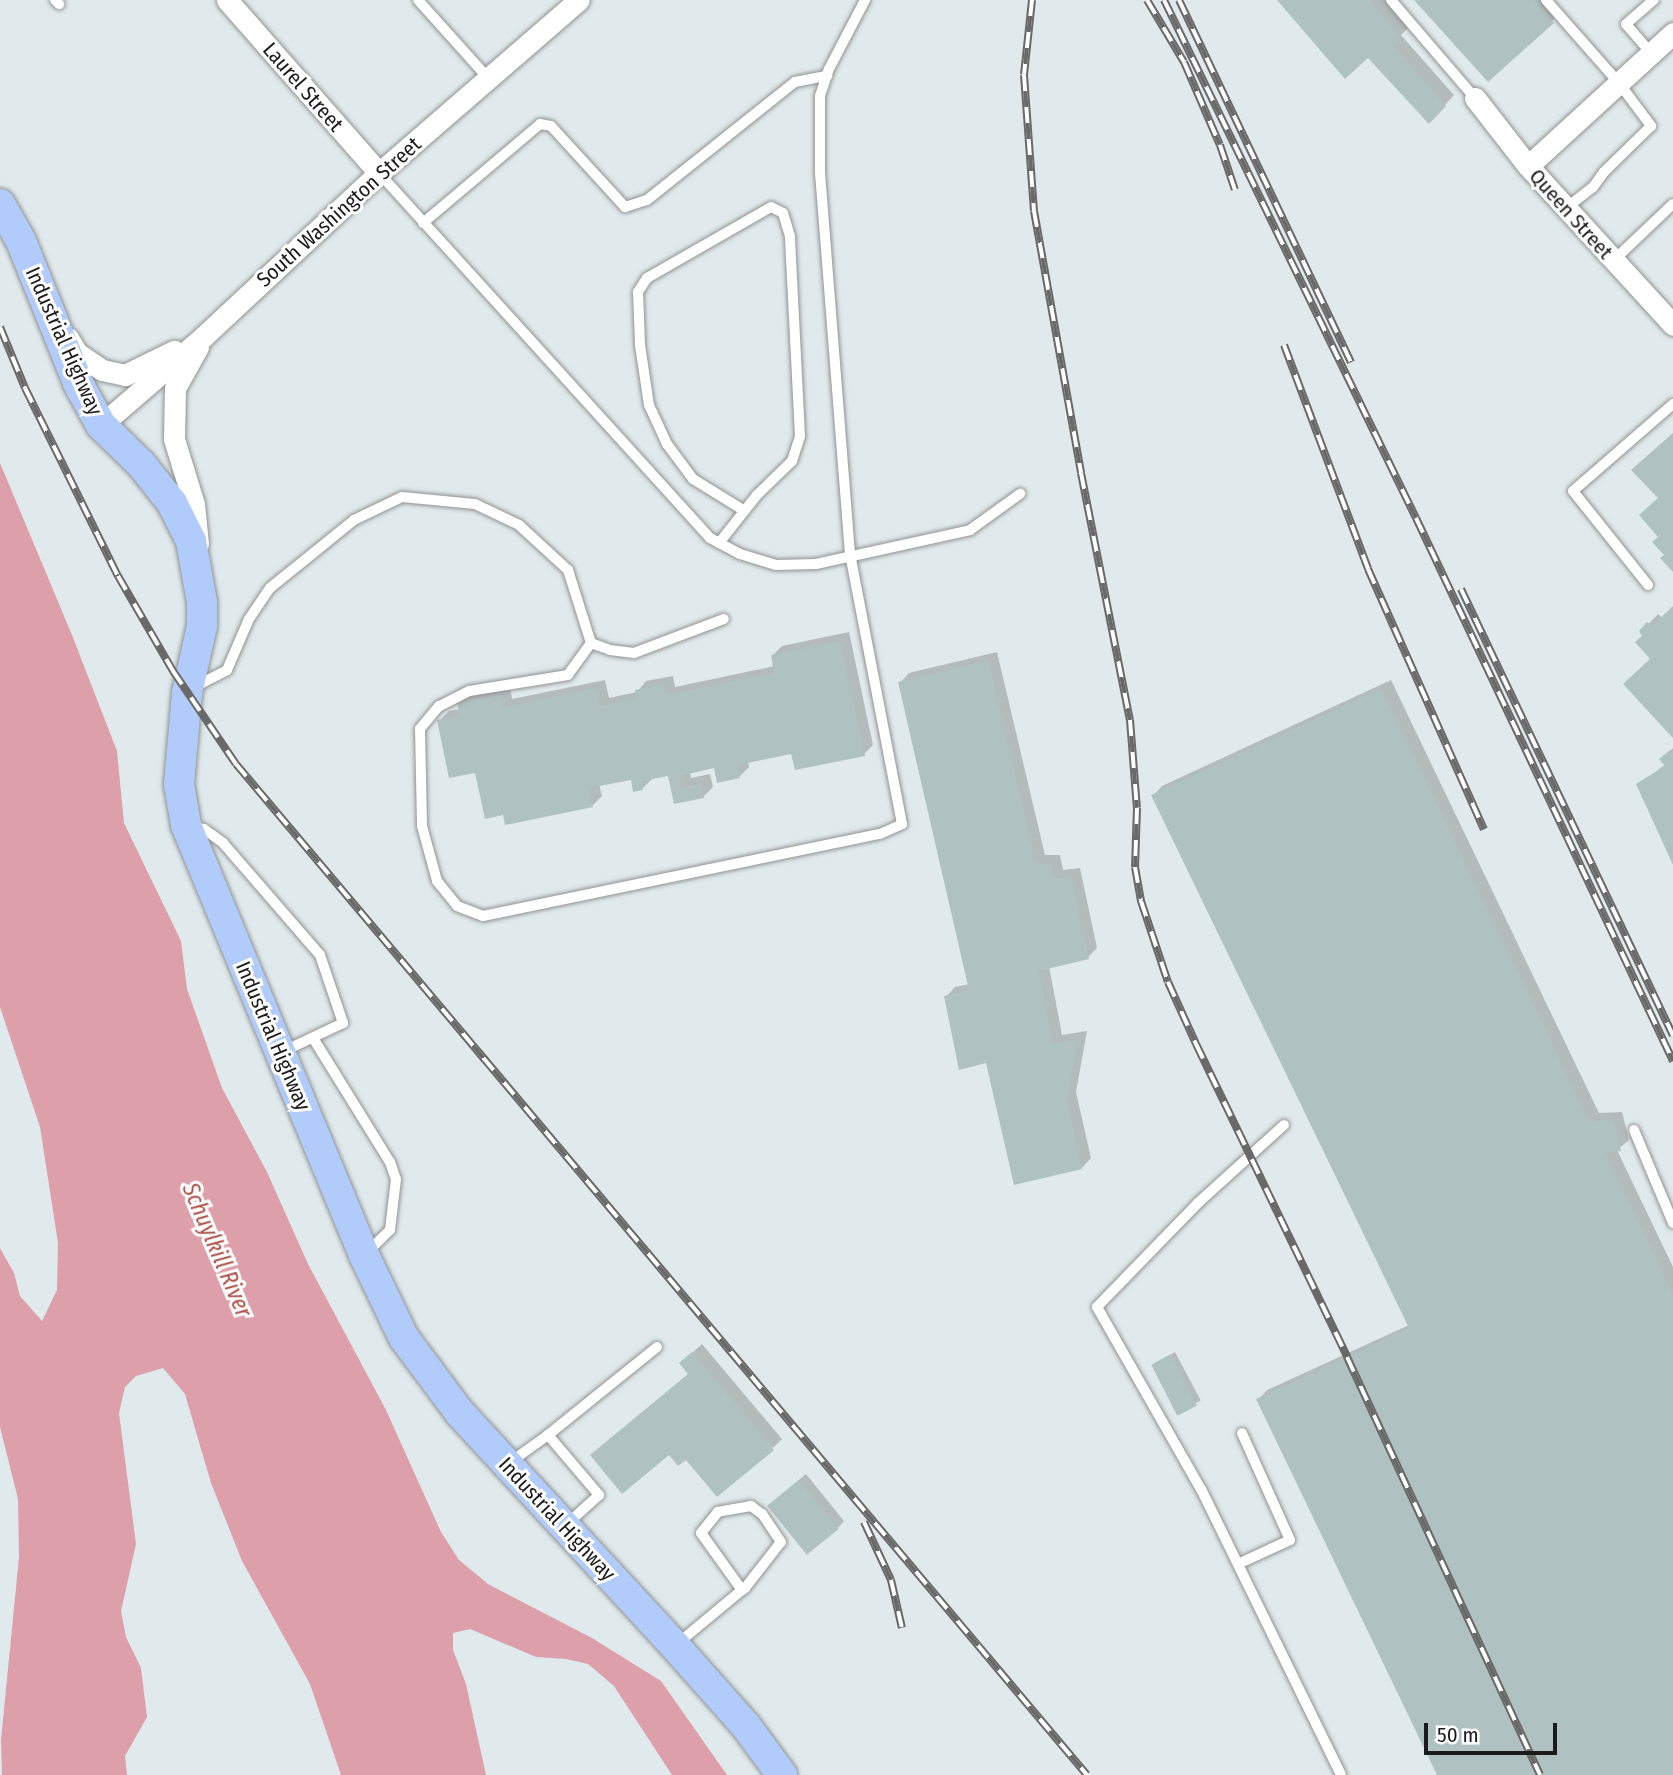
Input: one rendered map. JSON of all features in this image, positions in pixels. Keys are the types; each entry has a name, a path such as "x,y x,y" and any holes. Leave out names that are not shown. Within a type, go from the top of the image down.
{"street":[{"name":"Laurel Street","path":"227,0 379,173"},
{"name":"South Washington Street","path":"101,425 204,336 379,173 579,0"},
{"path":"1528,166 1673,33"},
{"name":"Queen Street","path":"1475,98 1528,166 1672,323"},
{"name":"Industrial Highway","path":"0,204 21,241 78,383 101,425 141,464 172,503 191,541 202,602 202,626 188,690 179,784 186,826 364,1255 404,1338 460,1413 675,1646 746,1727 782,1775"},
{"path":"44,299 77,354 102,370 125,375 204,336"},
{"path":"202,602 194,504 174,439 175,388 204,336"}],"lane":[{"path":"418,0 488,78"},
{"path":"592,643 568,675 469,691 439,706 420,729 422,826 437,881 457,906 483,916 880,834 902,824 850,554 820,173 820,96 827,76 865,0"},
{"path":"1391,0 1475,98"},
{"path":"1546,0 1619,83 1651,126 1604,172 1593,187 1566,208"},
{"path":"1651,53 1626,24 1654,0"},
{"path":"423,223 540,124 551,126 625,206 647,200 795,82 827,76"},
{"path":"379,173 710,538 719,543 776,565 816,564 850,554 970,530 1020,494"},
{"path":"1614,260 1673,204"},
{"path":"719,543 743,510 792,461 800,436 790,236 783,213 771,207 647,278 638,292 640,345 649,405 667,444 693,479 743,510"},
{"path":"1648,585 1573,491 1673,404"},
{"path":"188,690 228,670 250,619 270,587 298,561 354,520 402,496 475,504 519,525 568,570 592,643"},
{"path":"592,643 610,650 634,653 724,619"},
{"path":"186,826 204,829 223,843 320,956 343,1023 279,1054"},
{"path":"313,1038 390,1162 396,1179 390,1230 364,1255"},
{"path":"1284,1125 1198,1203 1097,1307 1201,1489 1341,1775"},
{"path":"1634,1130 1673,1223"},
{"path":"507,1465 657,1346"},
{"path":"1238,1564 1290,1540 1242,1433"},
{"path":"548,1435 599,1495 564,1527"},
{"path":"675,1646 742,1590 780,1542 762,1514 751,1506 718,1513 701,1533 742,1590"}],"water":[{"name":"Schuylkill River","path":"0,463 117,751 124,823 181,941 187,989 222,1088 267,1172 308,1264 386,1410 441,1532 459,1560 488,1584 592,1638 661,1681 727,1775 672,1775 614,1686 588,1664 536,1657 470,1629 453,1633 453,1650 466,1684 486,1775 341,1775 310,1684 242,1561 211,1483 185,1394 163,1368 136,1376 125,1387 119,1413 136,1544 121,1611 126,1637 141,1668 147,1717 125,1756 127,1775 2,1775 1,1740 19,1557 18,1499 0,1427 0,1248 14,1273 20,1296 42,1321 57,1290 58,1243 40,1127 0,1007"}],"building":[{"path":"1277,0 1370,0 1401,38 1393,45 1446,106 1429,124 1368,58 1345,79"},
{"path":"1414,0 1534,0 1554,23 1488,82"},
{"path":"1673,433 1673,572 1660,558 1664,555 1652,542 1658,537 1639,515 1658,498 1631,470"},
{"path":"1673,606 1673,738 1623,684 1650,659 1635,642 1642,636 1639,631 1647,622 1652,626"},
{"path":"840,641 865,756 795,770 791,754 738,765 740,778 717,783 714,768 680,776 682,787 701,783 704,798 674,804 668,776 642,781 643,790 633,792 631,780 589,788 593,807 505,825 503,815 485,819 475,773 449,778 437,720 460,716 457,703 501,694 503,707 596,688 600,706 637,699 635,690 664,684 666,695 774,673 771,655"},
{"path":"988,660 1036,863 1051,864 1054,879 1071,877 1089,959 1039,971 1053,1043 1078,1039 1067,1102 1082,1169 1014,1185 986,1063 959,1070 944,996 969,990 898,682"},
{"path":"1381,688 1589,1121 1613,1120 1621,1151 1605,1153 1673,1295 1673,1775 1437,1775 1256,1399 1409,1328 1151,795"},
{"path":"1670,750 1673,753 1673,865 1636,784 1665,766 1659,759"},
{"path":"692,1352 774,1450 717,1497 686,1460 678,1466 669,1455 622,1494 590,1455 688,1374 679,1363"},
{"path":"1171,1355 1197,1406 1177,1416 1151,1365"},
{"path":"799,1480 839,1529 807,1555 767,1506"}],"railway":[{"path":"1032,0 1024,75 1034,211 1081,473 1130,720 1137,808 1135,867 1141,901 1168,982 1196,1044 1347,1357 1540,1775"},
{"path":"1147,0 1184,62 1220,145 1235,190"},
{"path":"1164,0 1416,518 1673,1061"},
{"path":"1179,0 1351,362"},
{"path":"0,327 25,388 118,576 173,671 236,764 1087,1775"},
{"path":"1284,345 1368,569 1484,829"},
{"path":"1461,589 1673,1035"},
{"path":"864,1522 891,1580 902,1628"}]}
